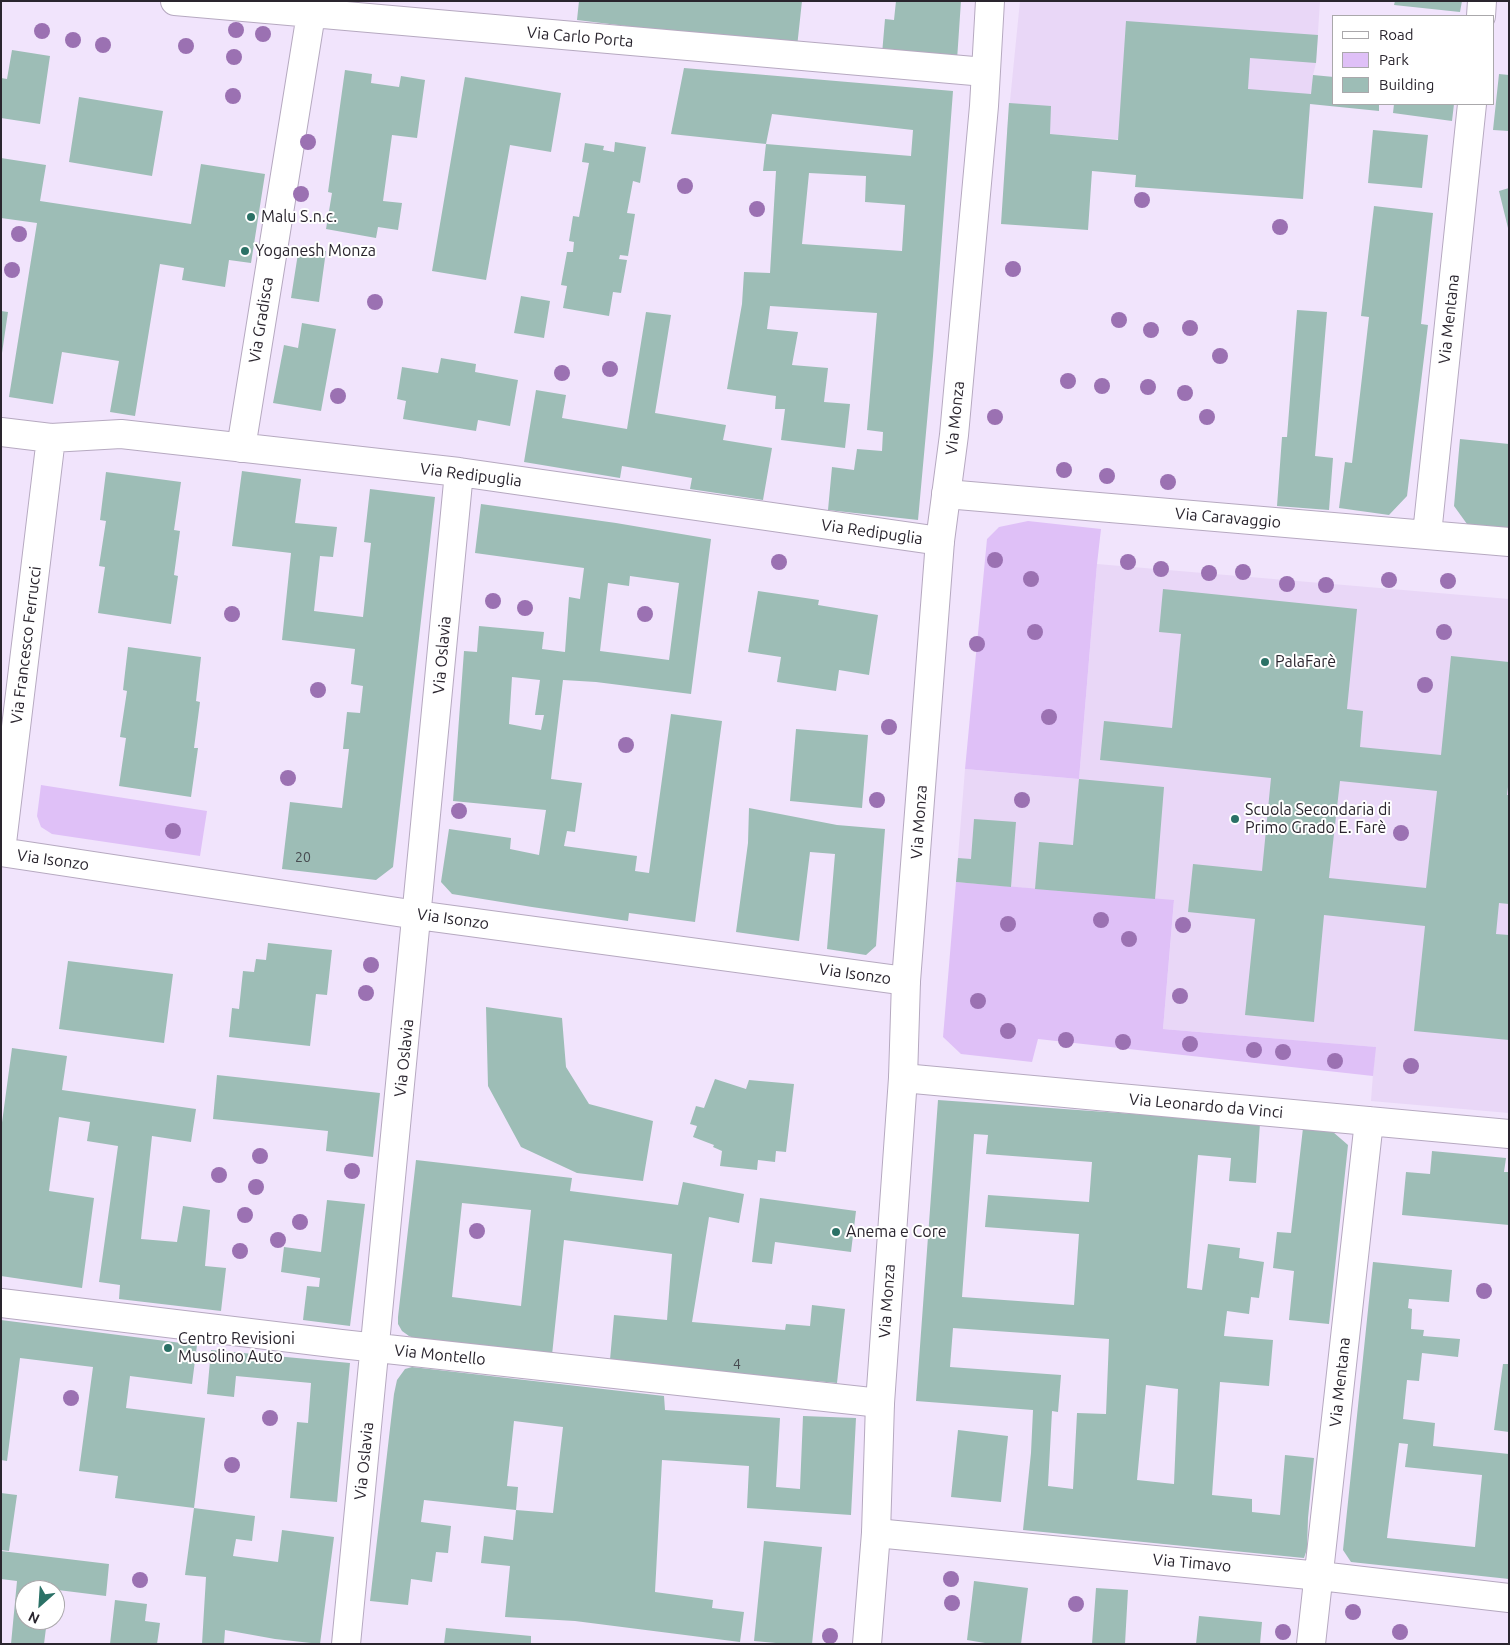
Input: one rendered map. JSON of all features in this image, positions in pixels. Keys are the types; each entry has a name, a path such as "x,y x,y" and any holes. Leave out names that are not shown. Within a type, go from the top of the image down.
{"street":[{"name":"Via Carlo Porta","path":"175,1 985,72"},
{"name":"Via Monza","path":"867,1644 876,1533 880,1403 903,1078 906,981 940,541 954,435 984,106 990,1"},
{"path":"1480,15 1482,1"},
{"name":"Via Gradisca","path":"241,448 311,14"},
{"name":"Via Mentana","path":"1427,534 1472,105"},
{"name":"Via Redipuglia","path":"1,432 51,438 120,434 459,472 940,541"},
{"name":"Via Francesco Ferrucci","path":"1,852 51,438"},
{"name":"Via Oslavia","path":"346,1644 459,472"},
{"name":"Via Caravaggio","path":"946,494 1509,542"},
{"name":"Via Isonzo","path":"1,852 417,914 906,981"},
{"name":"Via Leonardo da Vinci","path":"903,1078 1509,1134"},
{"name":"Via Mentana","path":"1312,1644 1368,1121"},
{"name":"Via Montello","path":"1,1303 375,1348 880,1403"},
{"name":"Via Timavo","path":"876,1533 1320,1576 1509,1598"}],"shaded area":[{"path":"1020,1 1320,1 1316,63 1313,75 1306,153 1007,131"},
{"name":"Scuola Secondaria di Primo Grado E. Farè","path":"1097,564 1509,599 1509,1113 1371,1101 1375,1047 1163,1029 1174,901 956,882 965,769 1079,779"}],"green space":[{"path":"1028,521 1101,529 1079,779 965,769 987,539 999,527"},
{"path":"41,785 207,811 200,856 52,834 41,827 37,816"},
{"path":"956,882 1174,900 1163,1029 1376,1047 1373,1076 1038,1039 1032,1062 961,1054 943,1037"}],"building":[{"path":"579,1 802,1 797,47 577,20"},
{"path":"896,1 961,1 957,60 882,54 885,19 894,20"},
{"path":"1395,1 1462,1 1460,12 1394,5"},
{"path":"1126,21 1318,35 1316,63 1250,58 1248,89 1311,94 1313,75 1332,77 1332,105 1379,105 1379,111 1310,104 1303,199 1135,187 1136,175 1092,171 1088,230 1001,224 1009,103 1051,106 1050,134 1118,140"},
{"path":"12,50 50,56 40,124 1,118 1,78 7,79"},
{"path":"684,68 953,91 933,356 918,520 828,510 832,467 854,470 857,449 882,451 883,432 867,430 877,313 770,306 767,329 798,332 792,365 828,368 824,402 850,404 845,448 781,440 785,409 775,409 776,396 727,389 742,304 744,272 770,273 776,171 763,171 766,144 671,134","holes":["772,114 913,130 911,156 766,144","809,173 866,176 865,202 905,205 902,251 802,244"]},
{"path":"345,70 372,74 371,83 399,87 401,76 425,80 417,138 392,135 383,201 402,203 398,230 378,227 376,238 326,229 332,193 328,192"},
{"path":"1499,74 1509,75 1509,131 1493,130"},
{"path":"465,77 561,93 551,152 510,145 486,280 432,271"},
{"path":"79,97 163,111 152,176 69,162"},
{"path":"1394,105 1454,105 1452,121 1393,113"},
{"path":"1373,130 1428,135 1422,188 1368,183"},
{"path":"615,142 646,147 640,183 633,181 627,213 635,214 628,256 620,255 619,259 627,260 621,293 613,292 609,316 563,308 567,286 561,285 567,252 573,252 574,242 569,241 573,216 579,217 589,163 582,162 585,143 604,146 603,150 614,152"},
{"path":"1,158 46,165 40,201 191,224 201,164 265,174 251,263 229,260 225,287 182,280 184,268 160,264 135,416 110,412 119,361 62,352 53,404 9,397 37,223 1,218"},
{"path":"1509,188 1509,228 1508,228 1499,191"},
{"path":"1374,206 1433,213 1421,324 1428,325 1407,496 1389,515 1339,508 1345,462 1352,463 1369,317 1361,316"},
{"path":"299,247 326,251 319,302 291,298"},
{"path":"521,296 550,301 544,338 514,333"},
{"path":"1297,310 1327,312 1315,456 1333,458 1329,510 1277,506 1282,437 1287,437"},
{"path":"1,311 8,312 2,353 1,353"},
{"path":"646,312 671,315 655,413 726,425 723,440 772,448 763,500 690,489 692,478 622,466 620,478 524,462 536,390 566,395 562,418 627,429"},
{"path":"302,323 336,329 321,411 273,403 284,345 298,348"},
{"path":"441,358 476,364 475,372 518,380 510,426 478,420 476,431 403,419 406,401 397,399 402,367 438,373"},
{"path":"1460,439 1509,444 1509,528 1467,524 1454,506"},
{"path":"242,471 301,479 295,523 337,527 333,557 320,556 314,611 363,617 371,543 364,542 370,489 435,497 393,867 376,880 282,869 290,802 342,808 349,749 343,749 347,712 360,713 363,686 351,684 355,649 282,640 291,553 232,546"},
{"path":"106,472 181,482 174,530 180,531 174,575 178,576 171,624 98,613 105,567 99,566 106,521 100,520"},
{"path":"481,504 616,523 711,539 691,694 596,682 563,680 551,779 582,783 575,832 567,831 564,846 637,856 635,871 649,873 671,714 722,721 695,922 629,913 628,921 532,907 452,894 441,882 449,829 511,838 510,849 539,855 546,810 453,801 464,651 477,652 479,626 544,632 542,649 565,652 569,597 580,599 584,568 475,553","holes":["630,576 679,583 669,660 600,651 608,583 629,586","512,677 540,680 535,715 544,715 541,730 509,724"]},
{"path":"1163,589 1357,609 1347,709 1363,711 1360,747 1441,755 1451,656 1509,662 1509,779 1507,795 1509,795 1509,904 1499,903 1496,934 1509,935 1509,1040 1414,1031 1425,926 1324,915 1314,1022 1245,1015 1255,919 1188,912 1193,864 1262,871 1271,778 1100,760 1104,721 1172,728 1181,634 1159,632","holes":["1340,781 1437,791 1426,888 1329,878"]},
{"path":"758,591 819,600 818,605 878,615 869,675 839,670 836,691 777,682 781,657 748,652"},
{"path":"128,647 201,657 196,701 200,702 194,748 198,748 191,797 119,786 126,738 120,737 127,691 123,690"},
{"path":"796,729 868,735 862,808 790,801"},
{"path":"1079,779 1164,787 1155,899 1035,889 1039,842 1073,845"},
{"path":"749,808 837,825 885,829 876,946 866,955 827,949 835,854 810,852 799,941 736,932 748,843"},
{"path":"974,819 1016,822 1011,887 956,882 958,858 971,859"},
{"path":"268,943 332,950 327,995 316,994 310,1046 229,1037 232,1008 239,1009 243,971 254,972 256,959 266,960"},
{"path":"68,961 173,974 164,1043 59,1029"},
{"path":"486,1007 562,1018 566,1067 589,1104 653,1121 643,1181 577,1173 521,1147 488,1086"},
{"path":"12,1048 67,1056 62,1090 196,1109 191,1142 152,1136 141,1239 177,1242 183,1206 210,1210 205,1266 226,1268 221,1311 119,1299 120,1285 99,1282 118,1146 87,1141 90,1122 59,1117 49,1191 94,1198 82,1288 1,1276 1,1130"},
{"path":"217,1075 380,1093 373,1157 326,1151 328,1131 213,1119"},
{"path":"715,1079 746,1089 749,1080 794,1084 786,1152 776,1151 775,1162 758,1160 757,1170 720,1166 722,1151 713,1147 714,1145 693,1137 697,1126 690,1124 696,1106 704,1108"},
{"path":"938,1100 1260,1123 1256,1183 1229,1181 1231,1158 1198,1155 1187,1288 1202,1290 1208,1244 1240,1248 1239,1258 1264,1262 1259,1298 1251,1297 1249,1314 1227,1311 1224,1336 1273,1340 1269,1386 1220,1382 1212,1495 1252,1499 1252,1512 1280,1515 1285,1455 1314,1458 1307,1549 1304,1558 1023,1530 1031,1453 1033,1410 916,1401","holes":["974,1134 988,1135 986,1154 1092,1162 1089,1202 988,1195 985,1227 1079,1234 1074,1305 962,1297","953,1328 1109,1339 1106,1414 1077,1413 1073,1489 1048,1486 1052,1411 1058,1412 1061,1375 950,1367","1146,1385 1178,1389 1174,1484 1137,1480"]},
{"path":"1303,1128 1333,1132 1348,1145 1329,1324 1289,1320 1294,1271 1273,1268 1277,1232 1291,1233"},
{"path":"1432,1151 1506,1158 1504,1172 1509,1172 1509,1225 1402,1215 1406,1172 1430,1174"},
{"path":"416,1160 572,1178 570,1191 678,1205 683,1182 744,1194 739,1223 709,1217 692,1322 785,1330 786,1324 810,1326 812,1305 845,1309 837,1383 663,1367 610,1360 614,1315 667,1320 672,1254 564,1240 552,1355 416,1339 402,1331 398,1324","holes":["462,1203 531,1210 521,1306 452,1297"]},
{"path":"760,1198 856,1211 851,1252 775,1242 772,1264 752,1262"},
{"path":"327,1200 365,1204 350,1326 303,1320 307,1286 319,1287 320,1278 281,1272 284,1247 321,1252"},
{"path":"1373,1262 1452,1270 1449,1302 1409,1299 1408,1308 1412,1309 1411,1329 1424,1330 1423,1336 1460,1339 1458,1357 1422,1353 1419,1381 1407,1380 1403,1419 1435,1423 1433,1446 1509,1454 1509,1579 1351,1562 1343,1550","holes":["1399,1443 1408,1444 1405,1467 1482,1475 1475,1547 1387,1538"]},
{"path":"1,1320 197,1345 192,1384 130,1376 126,1408 205,1418 194,1508 115,1498 118,1476 79,1471 93,1367 20,1358 7,1461 1,1460"},
{"path":"211,1350 350,1363 337,1502 290,1498 297,1422 308,1423 311,1383 236,1376 234,1397 207,1394"},
{"path":"1503,1364 1509,1364 1509,1432 1494,1430"},
{"path":"412,1367 664,1396 665,1410 780,1418 776,1487 800,1489 803,1416 856,1418 851,1515 747,1508 749,1466 662,1460 655,1592 713,1600 712,1608 744,1612 740,1642 575,1621 505,1617 510,1566 481,1563 484,1536 513,1540 516,1510 424,1500 421,1522 451,1526 448,1553 436,1552 432,1582 411,1579 408,1605 370,1601 394,1394 397,1380 405,1369","holes":["514,1421 563,1427 553,1513 516,1510 518,1487 507,1486"]},
{"path":"958,1430 1008,1436 1001,1502 951,1497"},
{"path":"1,1493 17,1495 9,1551 1,1550"},
{"path":"194,1508 255,1516 252,1541 236,1539 233,1556 278,1562 282,1530 334,1537 320,1644 275,1639 225,1630 224,1644 202,1644 206,1577 185,1575"},
{"path":"764,1541 822,1547 812,1644 754,1641"},
{"path":"1,1551 109,1564 106,1596 65,1591 65,1580 15,1581 1,1579"},
{"path":"974,1581 1028,1588 1021,1644 991,1644 967,1640"},
{"path":"1096,1588 1128,1590 1125,1644 1092,1644"},
{"path":"115,1600 147,1604 145,1621 160,1623 157,1644 110,1644"},
{"path":"15,1602 15,1630 46,1630 44,1644 11,1644"},
{"path":"1199,1616 1262,1622 1260,1644 1196,1644"},
{"path":"446,1628 531,1636 531,1644 444,1644"}],"place":[{"name":"Malu S.n.c.","path":"251,217"},
{"name":"Yoganesh Monza","path":"245,251"},
{"name":"PalaFarè","path":"1265,662"},
{"name":"Scuola Secondaria di Primo Grado E. Farè","path":"1235,819"},
{"name":"Anema e Core","path":"836,1232"},
{"name":"Centro Revisioni Musolino Auto","path":"168,1348"}]}
